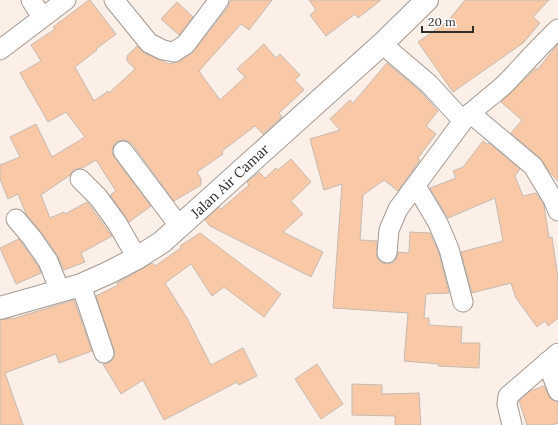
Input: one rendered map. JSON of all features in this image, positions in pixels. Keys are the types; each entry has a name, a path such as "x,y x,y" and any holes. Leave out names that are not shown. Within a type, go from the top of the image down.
{"main road":[{"name":"Jalan Air Camar","path":"0,308 81,284 108,273 137,258 162,242 311,106 382,44 427,0"}],"street":[{"path":"31,0 42,17"},
{"path":"0,50 66,0"},
{"path":"114,0 149,43 163,50 174,52 186,44 219,0"},
{"path":"387,253 389,230 398,209 467,117 506,83 558,29"},
{"path":"382,44 467,117 533,166 553,199 558,211"},
{"path":"123,151 180,227"},
{"path":"80,179 98,197 113,218 137,258"},
{"path":"416,186 438,223 449,249 463,302"},
{"path":"16,219 32,238 48,261 60,290"},
{"path":"81,284 104,353"},
{"path":"553,357 558,390"},
{"path":"512,425 507,404 508,396 553,357"}],"building":[{"path":"89,0 116,34 75,67 94,101 108,91 109,93 135,69 127,61 127,56 137,46 144,53 169,64 180,61 192,53 228,7 231,0 272,0 249,30 241,24 199,71 220,100 245,77 237,69 264,44 276,58 280,54 300,75 295,80 304,90 279,113 282,117 263,134 255,126 222,151 223,154 197,172 201,179 201,185 174,201 132,144 128,141 122,140 116,142 113,146 112,152 114,157 151,206 129,222 110,195 116,191 96,160 73,171 70,175 41,195 50,218 64,212 65,214 87,202 112,236 81,253 85,262 64,270 57,255 26,214 18,194 8,199 0,179 0,165 20,157 10,137 36,124 52,157 85,137 66,112 48,122 20,73 41,61 31,45 55,29 53,27"},
{"path":"309,0 381,0 358,18 355,14 326,36 310,15 316,10"},
{"path":"465,0 549,0 533,17 540,23 523,43 453,92 418,42 448,21"},
{"path":"177,2 193,17 179,35 161,19"},
{"path":"558,44 558,181 540,158 511,133 522,120 501,102 536,68 537,70"},
{"path":"387,63 421,92 438,111 426,126 436,134 418,158 420,160 398,191 384,180 363,195 360,240 377,241 377,257 380,262 386,264 392,263 396,260 398,252 409,253 410,232 430,233 439,253 449,293 426,294 424,318 429,318 429,325 462,327 461,343 480,343 479,368 438,366 439,364 404,361 408,313 333,308 342,184 324,190 310,139 340,130 330,119 350,100 353,103"},
{"path":"483,141 487,144 489,143 520,169 515,176 523,196 536,193 544,205 549,238 552,237 558,278 558,318 548,326 545,321 537,327 516,298 511,283 472,293 461,252 503,241 495,198 448,218 430,188 456,178 453,171 463,167"},
{"path":"291,159 311,182 291,201 303,214 283,232 323,252 311,277 210,226 205,220 219,207 221,209 249,185 247,182 259,172 265,178 276,168 278,170"},
{"path":"200,233 281,294 264,317 224,287 212,296 191,264 165,283 187,318 211,365 243,348 257,376 239,385 237,382 164,420 143,380 121,394 103,364 108,363 115,356 96,296 118,285 117,283 152,263 155,266 181,248 180,246"},
{"path":"19,239 38,266 41,273 16,284 0,248"},
{"path":"74,300 92,351 59,363 56,354 5,373 23,425 0,425 0,320 12,319"},
{"path":"317,364 343,404 321,419 295,379"},
{"path":"352,384 382,385 382,394 419,393 421,425 395,425 395,416 352,415"},
{"path":"544,386 551,399 558,402 558,423 552,425 527,425 519,401 530,391"}]}
